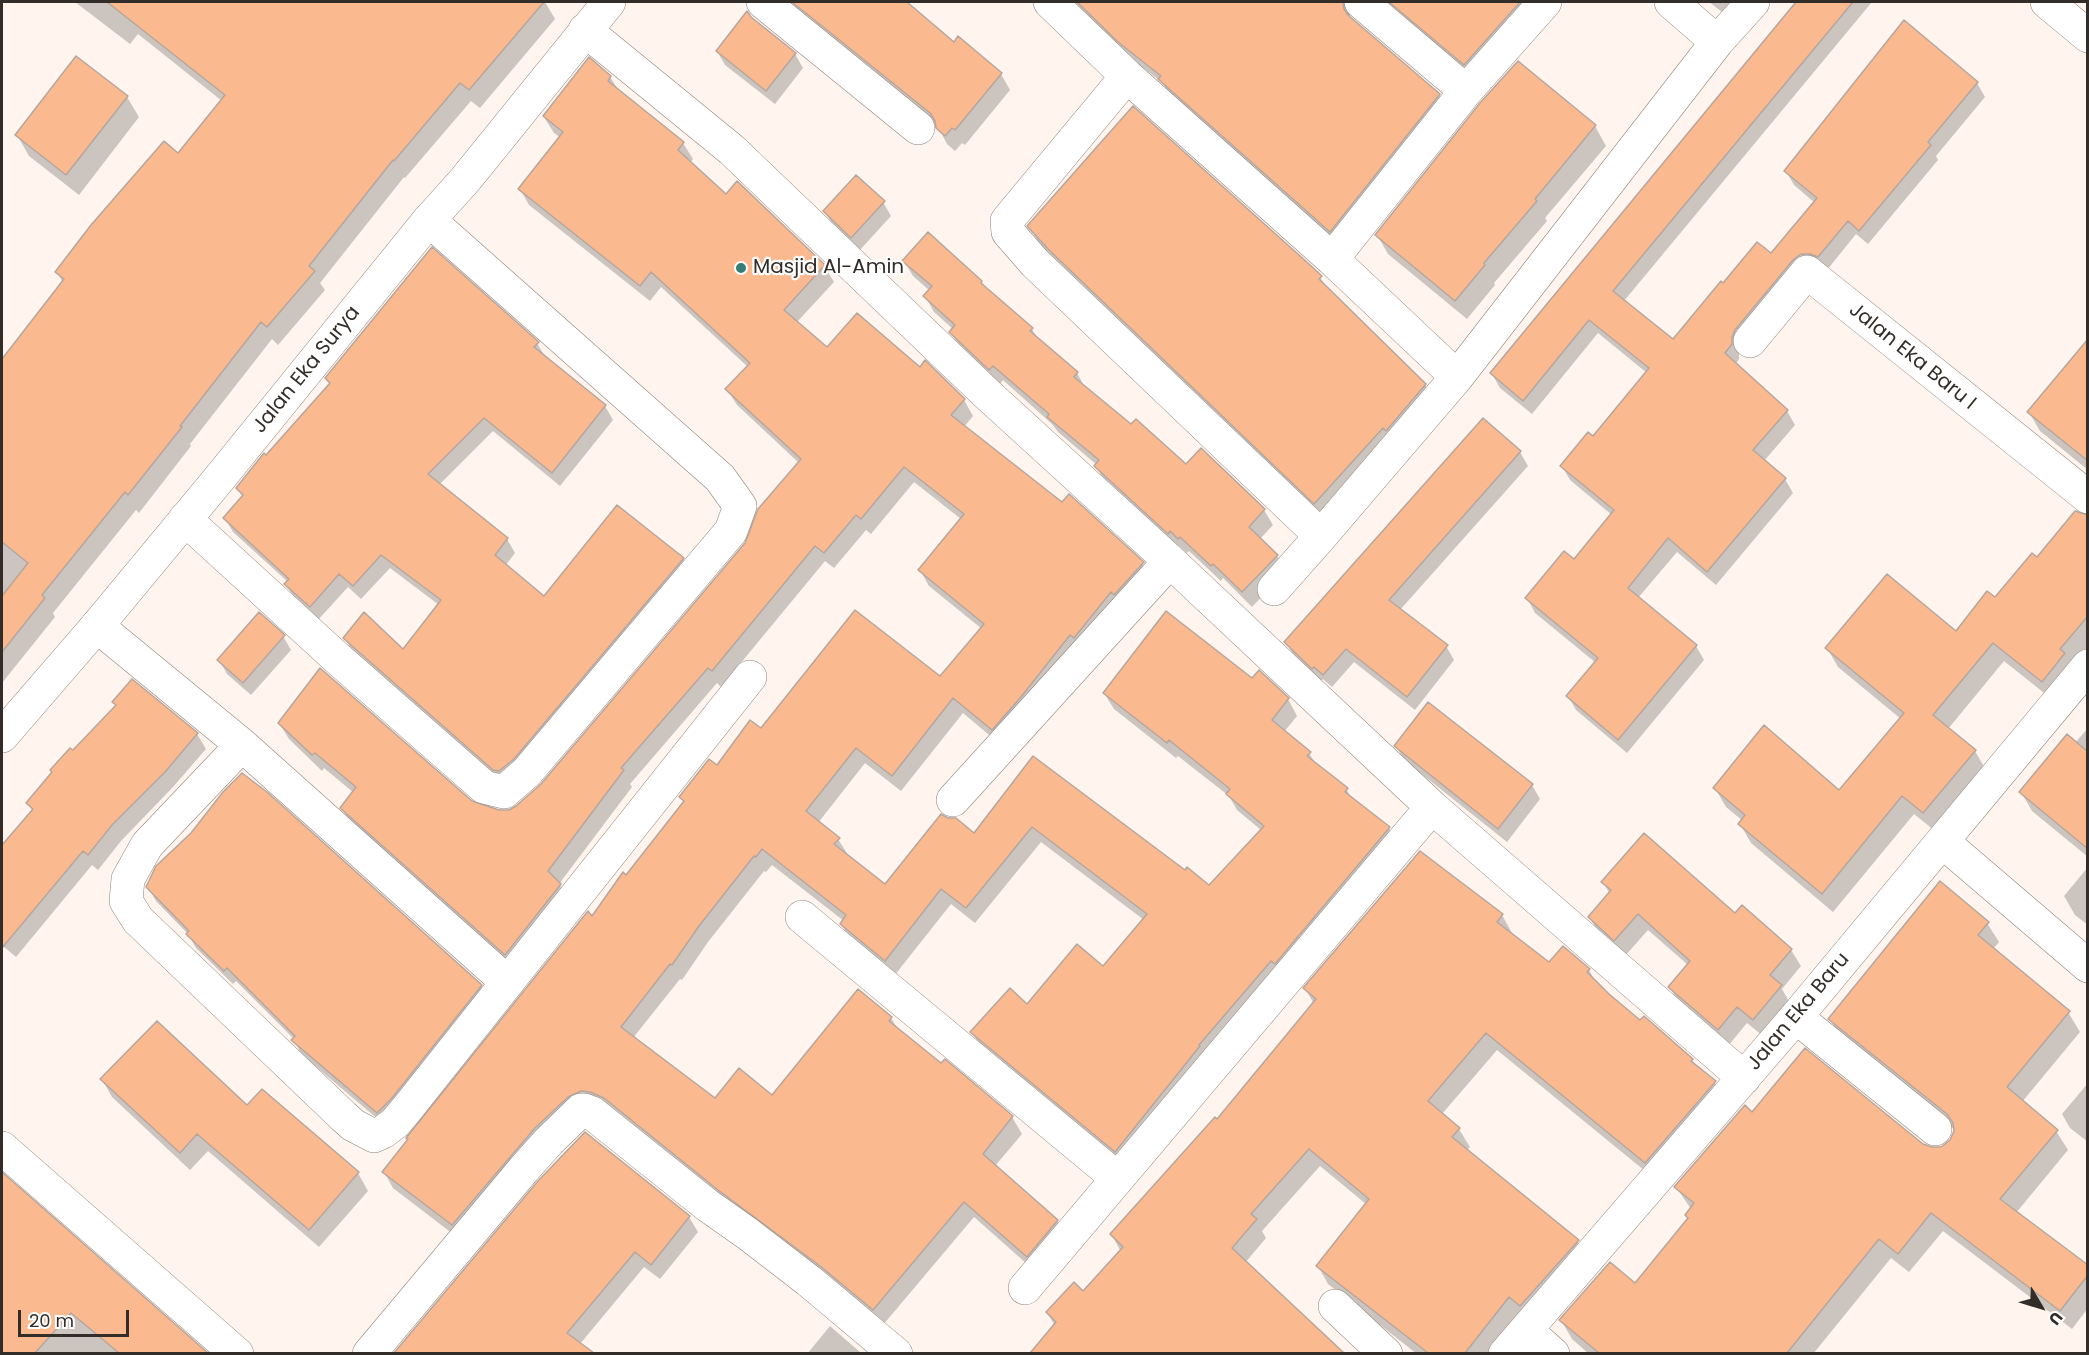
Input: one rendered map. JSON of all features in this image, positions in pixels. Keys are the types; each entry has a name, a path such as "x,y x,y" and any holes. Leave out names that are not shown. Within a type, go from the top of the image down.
{"street":[{"name":"Jalan Eka Surya","path":"2,736 97,626 609,2"},
{"path":"763,2 918,128"},
{"path":"1050,2 1127,76 1332,259 1457,377"},
{"path":"1361,2 1466,91"},
{"path":"1332,259 1466,91 1545,2"},
{"path":"1671,2 1717,42"},
{"path":"1274,589 1457,377 1717,42 1753,2"},
{"path":"2047,2 2088,36"},
{"path":"585,30 732,150 987,394 1170,561 1432,807 1743,1078"},
{"path":"1127,76 1010,217 1007,221 1008,232 1035,263 1321,536"},
{"path":"185,519 484,787 504,792 527,772 731,531 740,506 720,478 429,220"},
{"name":"Jalan Eka Baru I","path":"1750,341 1807,272 2088,497"},
{"path":"953,800 1170,561"},
{"path":"97,626 243,745 507,982"},
{"name":"Jalan Eka Baru","path":"1516,1342 1796,1017 2088,666"},
{"path":"243,745 147,844 128,879 126,901 138,920 353,1125 375,1136 395,1123 750,677"},
{"path":"1025,1288 1432,807"},
{"path":"1943,842 2088,966"},
{"path":"802,917 1117,1178"},
{"path":"1796,1017 1935,1129"},
{"path":"369,1353 524,1169 549,1141 581,1110 584,1110 592,1113 809,1281 896,1353"},
{"path":"2,1148 237,1353"},
{"path":"1335,1305 1386,1353"},
{"path":"1516,1342 1553,1353"}],"building":[{"path":"107,2 544,2 469,90 460,83 393,160 309,266 315,271 267,327 261,322 128,495 125,492 42,595 45,598 2,652 2,596 28,563 2,542 2,359 64,279 55,272 91,225 164,141 178,153 225,95"},
{"path":"792,2 907,2 954,42 958,36 1002,73 955,130 952,128 945,136 936,128 930,113"},
{"path":"1077,2 1343,2 1344,9 1349,16 1440,94 1330,232 1158,79 1161,76 1118,42"},
{"path":"1389,2 1520,2 1464,65"},
{"path":"1796,2 1853,2 1613,291 1673,339 1757,242 1771,253 1817,198 1784,171 1904,20 1978,82 1928,142 1931,145 1859,231 1848,221 1818,257 1801,254 1793,260 1735,330 1732,344 1725,353 1788,410 1753,450 1786,478 1707,572 1668,538 1628,588 1697,645 1618,740 1566,696 1598,658 1525,598 1564,551 1574,559 1614,510 1560,466 1588,432 1593,436 1649,368 1589,320 1523,401 1490,373"},
{"path":"747,11 751,17 796,53 766,91 716,51"},
{"path":"76,56 128,96 66,175 15,135"},
{"path":"589,57 611,76 608,81 684,142 678,150 726,194 737,181 825,265 784,310 827,347 857,313 920,367 925,360 965,399 951,415 1062,502 1069,494 1144,562 1114,595 1111,592 1074,638 1070,635 992,730 953,698 892,776 856,748 806,811 840,838 834,844 885,884 941,814 948,818 956,818 974,833 1033,756 1185,870 1187,867 1209,885 1264,826 1226,794 1230,789 1169,740 1167,743 1103,693 1166,611 1252,678 1259,670 1289,698 1272,720 1311,752 1307,756 1348,788 1345,792 1390,827 1275,964 1271,961 1199,1045 1115,1152 970,1032 1010,988 1027,1004 1077,944 1103,966 1147,914 1032,827 966,908 941,889 885,961 840,924 846,915 762,849 756,857 754,856 699,926 672,965 670,964 621,1027 715,1098 739,1068 772,1095 858,989 892,1017 889,1021 941,1063 945,1059 1013,1116 983,1154 1058,1220 1027,1257 964,1202 873,1310 604,1098 590,1092 581,1091 568,1097 535,1128 452,1225 382,1172 408,1139 406,1138 588,911 592,916 623,872 626,875 684,801 679,797 709,759 717,765 750,720 761,728 855,610 940,676 984,624 918,570 964,514 904,467 861,519 856,515 824,553 815,546 712,671 708,668 621,768 624,770 548,871 561,884 505,955 340,808 356,787 315,753 312,755 278,723 320,668 472,801 499,810 509,810 541,784 745,543 758,509 801,459 725,389 750,363 651,272 640,286 518,189 563,132 543,116"},
{"path":"1518,61 1596,125 1455,301 1375,235 1480,103"},
{"path":"1133,106 1322,276 1319,279 1426,384 1386,431 1383,428 1314,504 1049,250 1027,226"},
{"path":"856,175 885,201 851,238 823,211"},
{"path":"928,232 982,281 981,283 1033,328 1030,331 1078,372 1074,377 1131,424 1136,419 1186,464 1201,448 1265,509 1249,527 1278,555 1242,592 1180,537 1178,539 1170,531 1168,534 1094,466 1099,460 1047,417 1049,414 993,366 989,370 949,332 955,325 923,296 932,286 902,261"},
{"path":"432,247 539,342 534,347 606,405 552,473 484,418 428,474 508,538 495,555 544,596 617,505 684,558 514,759 499,771 493,770 343,638 364,612 403,649 441,600 381,555 353,586 339,574 310,607 284,584 289,579 223,518 243,495 236,488 264,453 266,455 330,383 325,378"},
{"path":"2088,339 2088,461 2027,412"},
{"path":"1483,418 1521,451 1389,600 1448,645 1407,697 1346,649 1323,675 1314,667 1312,669 1284,642"},
{"path":"2075,511 2088,515 2088,616 2060,649 2065,653 2042,682 1993,643 1933,715 1976,750 1923,813 1902,796 1822,894 1738,824 1745,815 1713,788 1764,725 1839,790 1904,713 1825,648 1887,574 1956,631 1987,591 1995,597 2032,553 2037,557"},
{"path":"259,612 285,635 243,683 217,660"},
{"path":"132,679 198,733 165,772 112,825 88,855 83,851 2,948 2,845 33,809 26,803 52,772 50,770 70,748 73,750 116,705 112,702"},
{"path":"1428,702 1533,784 1498,829 1394,746"},
{"path":"2067,734 2088,752 2088,849 2019,792"},
{"path":"242,773 267,792 482,985 392,1098 377,1113 291,1040 295,1036 227,968 224,971 186,934 189,931 146,887 156,866 191,833 223,792"},
{"path":"1644,833 1735,913 1742,905 1792,949 1770,975 1782,985 1753,1020 1737,1007 1718,1030 1668,987 1690,961 1638,914 1614,941 1588,917 1611,890 1601,882"},
{"path":"1420,851 1503,914 1497,922 1549,962 1563,946 1590,969 1587,972 1609,994 1640,1020 1644,1016 1693,1059 1691,1061 1716,1081 1645,1163 1486,1033 1428,1101 1460,1128 1452,1137 1579,1240 1520,1306 1509,1297 1465,1353 1428,1353 1316,1266 1369,1199 1309,1149 1251,1214 1257,1219 1232,1248 1344,1353 1030,1353 1056,1322 1046,1312 1074,1282 1083,1291 1123,1247 1110,1234 1215,1117 1217,1119 1316,999 1303,988"},
{"path":"1940,881 1989,922 1978,935 2070,1011 2007,1087 2058,1130 2000,1199 2088,1265 2088,1275 2060,1311 1931,1213 1898,1254 1879,1239 1787,1353 1599,1353 1559,1320 1610,1262 1635,1283 1688,1218 1685,1215 1694,1203 1674,1187 1745,1105 1752,1112 1805,1048 1923,1144 1941,1147 1950,1140 1954,1131 1953,1123 1947,1114 1828,1019"},
{"path":"157,1021 247,1105 262,1089 359,1172 309,1230 197,1134 180,1153 100,1079"},
{"path":"585,1132 690,1216 651,1265 635,1252 567,1333 594,1353 394,1353 538,1181"},
{"path":"2,1172 208,1353 119,1353 71,1313 35,1353 2,1353"}],"place":[{"name":"Masjid Al-Amin","path":"741,268"}]}
